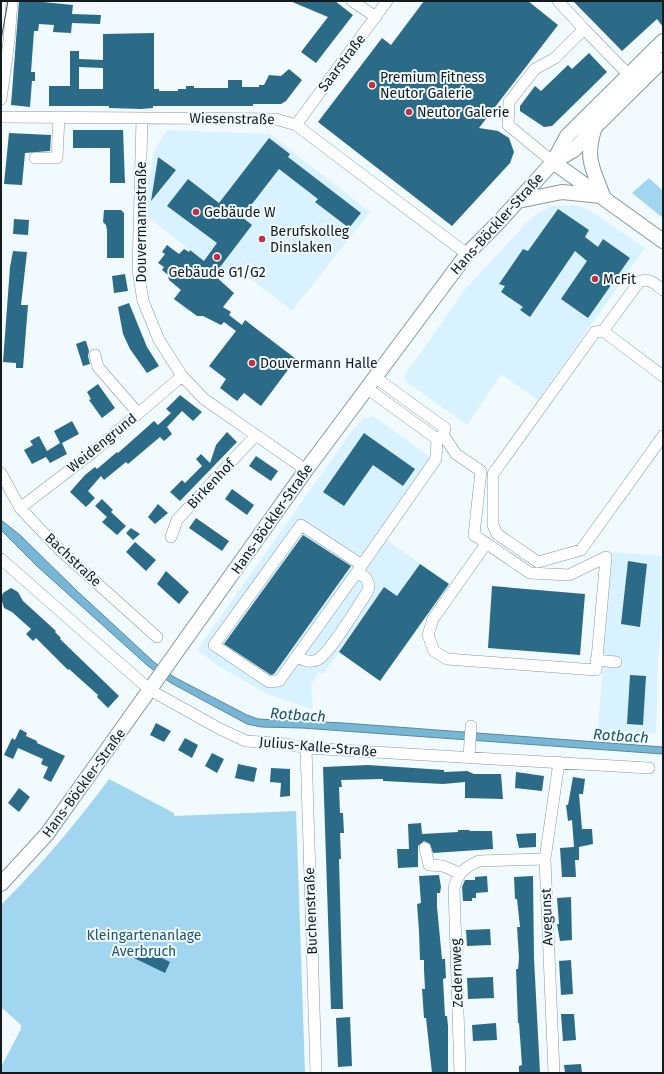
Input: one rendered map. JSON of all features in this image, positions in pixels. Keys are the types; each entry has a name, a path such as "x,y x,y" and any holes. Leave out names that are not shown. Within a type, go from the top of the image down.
{"main road":[{"name":"Hans-Böckler-Straße","path":"1,884 47,834 306,470 372,384 467,254 553,162 567,136 663,41"},
{"name":"Hans-Böckler-Straße","path":"553,162 574,150 595,127 663,60"},
{"name":"Hans-Böckler-Straße","path":"595,127 589,145 589,156 603,196"},
{"path":"553,162 603,196 663,241"},
{"path":"518,201 562,192 603,196"}],"street":[{"path":"1,99 9,41 12,1"},
{"path":"352,1 376,17"},
{"name":"Saarstraße","path":"296,125 387,1"},
{"path":"558,1 628,74"},
{"name":"Hans-Böckler-Straße","path":"553,162 508,125 509,102 535,69 555,58 584,29"},
{"path":"35,158 57,158 59,117"},
{"name":"Wiesenstraße","path":"1,118 59,117 276,119 296,125 467,254"},
{"name":"Douvermannstraße","path":"142,118 138,270 143,301 159,340 182,376 204,399 306,470"},
{"path":"603,331 639,282 644,280 651,281 663,290"},
{"path":"663,376 603,331 595,332 493,474 493,525 497,534 538,562 581,550 663,436"},
{"path":"95,355 98,367 138,413"},
{"name":"Weidengrund","path":"20,508 92,453 182,376"},
{"path":"372,384 442,434 456,454 481,471 493,474"},
{"path":"296,657 311,661 318,660 329,649 368,591 369,585 360,569 301,524 214,645 269,682 279,681 296,657 360,569 436,459 442,434"},
{"name":"Birkenhof","path":"171,537 177,520 256,435"},
{"path":"481,471 474,535 486,544 530,573 569,575 609,556 596,670 447,659 434,651 428,635 433,619 486,544"},
{"name":"Bachstraße","path":"1,473 20,508 61,550 157,637"},
{"name":"Julius-Kalle-Straße","path":"1,559 154,685 220,730 246,741 287,744 306,748 649,768"},
{"path":"596,660 616,662"},
{"path":"469,757 471,726"},
{"name":"Buchenstraße","path":"306,748 316,1073"},
{"name":"Avegunst","path":"554,1073 545,859 559,762"},
{"path":"425,848 429,865 443,866 459,873 470,865 479,861 545,859"},
{"name":"Zedernweg","path":"459,873 454,888 460,1073"}],"shaded area":[{"name":"Berufskolleg Dinslaken","path":"167,130 270,134 370,212 292,311 234,266 211,297 203,291 188,311 172,299 202,260 148,217 144,209 154,150"},
{"path":"571,205 584,207 645,248 538,400 501,374 467,425 408,383 404,379 405,375 463,292 526,223 532,217 552,206"},
{"path":"373,416 433,459 385,539 449,584 380,681 339,652 323,674 319,672 311,685 313,709 267,694 217,665 197,650 354,428 364,418"},
{"path":"1,520 20,535 76,590 155,663 174,677 247,715 258,719 344,723 663,747 663,754 302,728 261,727 247,724 171,683 148,666 38,567 1,530"},
{"path":"611,552 663,556 663,617 658,658 656,734 598,730"}],"green space":[{"path":"649,178 663,191 663,218 632,193"},
{"name":"Kleingartenanlage Averbruch","path":"109,779 174,813 174,816 296,811 305,1073 1,1073 1,1067 21,1029 21,1025 1,1007 1,905 58,844"}],"building":[{"path":"19,1 43,1 73,5 72,14 101,15 100,24 72,23 71,33 53,32 54,25 39,24 38,31 34,31 31,72 35,72 35,81 32,81 30,107 11,105"},
{"path":"290,1 335,1 353,15 316,63 301,52 328,17"},
{"name":"Neutor Galerie","path":"424,1 528,1 558,25 479,128 498,131 509,138 514,152 510,163 452,226 318,122 382,38 391,45"},
{"path":"573,1 663,1 663,27 657,19 622,51"},
{"path":"154,33 154,89 159,89 159,91 178,91 178,89 186,89 186,86 194,86 194,88 228,88 228,80 242,80 242,87 259,87 259,85 264,85 269,75 281,76 289,69 302,80 286,101 281,104 253,104 253,106 153,106 153,108 141,109 109,108 109,106 49,106 49,86 70,86 70,51 79,51 79,59 103,60 103,34","holes":["79,67 103,68 103,89 79,89"]},
{"path":"589,53 607,72 552,126 544,127 520,111 520,106 535,86 541,91 568,65 572,69"},
{"path":"73,130 123,130 125,183 110,183 110,148 73,148"},
{"path":"9,133 51,135 50,151 25,153 22,185 4,184"},
{"path":"269,138 290,154 288,157 361,213 349,228 315,202 318,199 279,169 242,217 252,225 214,275 234,293 223,307 231,312 229,315 242,325 245,320 296,359 261,406 244,393 237,401 220,388 226,379 209,366 236,331 224,322 221,325 203,316 197,316 174,299 181,290 169,280 168,275 162,270 164,267 158,263 165,254 162,252 167,245 179,254 184,249 189,252 190,250 204,261 217,243 167,206 188,179 219,203"},
{"path":"158,157 176,170 151,201"},
{"path":"558,209 589,230 585,237 598,247 603,239 630,258 588,318 561,299 587,261 575,251 530,317 520,310 523,307 501,292 505,286 499,284 523,249 528,251"},
{"path":"104,210 121,210 124,213 124,258 107,258 107,230 106,225 103,222"},
{"path":"14,219 29,220 28,235 13,234"},
{"path":"13,251 27,252 21,305 28,305 23,368 16,368 16,363 3,362 10,267"},
{"path":"125,274 128,291 114,293 112,276"},
{"path":"129,303 147,347 159,366 147,373 130,349 123,334 118,307"},
{"path":"86,341 89,351 88,356 90,364 83,366 76,344"},
{"path":"98,384 115,408 102,418 89,400 91,399 87,392"},
{"path":"180,395 202,412 193,421 182,411 167,427 172,434 164,441 160,437 128,464 126,462 104,480 101,476 88,491 95,498 86,507 70,492 85,475 95,467 97,469 117,452 118,453 154,421 158,425 171,413 166,409"},
{"path":"72,421 79,434 62,443 67,454 50,463 46,457 32,464 24,450 33,445 30,441 39,436 47,451 60,443 54,431"},
{"path":"227,432 237,442 180,501 170,492 182,480 185,483 202,466 196,459 201,454 210,463 216,445"},
{"path":"364,433 415,469 403,486 373,465 344,506 323,492"},
{"path":"256,456 278,471 271,481 249,466"},
{"path":"232,489 254,505 247,515 225,499"},
{"path":"102,499 113,510 111,512 126,526 117,535 102,522 107,517 95,506"},
{"path":"158,504 168,513 155,524 148,517"},
{"path":"196,518 229,541 222,551 189,528"},
{"path":"131,528 140,534 133,540 126,533"},
{"path":"303,535 351,566 274,674 271,675 224,644"},
{"path":"135,542 156,560 146,571 126,552"},
{"path":"628,561 647,564 640,627 621,624"},
{"path":"420,564 449,584 380,681 339,652 384,587 397,596"},
{"path":"166,571 189,592 179,604 157,584"},
{"path":"492,586 585,594 580,655 488,648"},
{"path":"11,588 18,592 23,601 56,631 55,632 61,638 60,639 119,696 108,708 97,697 98,695 69,669 68,670 36,638 33,641 26,634 31,629 12,612 4,608 1,598 3,593"},
{"path":"630,675 646,676 643,725 627,724"},
{"path":"156,723 171,731 164,742 150,735"},
{"path":"20,729 27,733 26,736 37,741 37,743 65,756 51,782 43,778 48,767 41,764 43,759 18,748 13,759 4,755 12,738 15,740"},
{"path":"185,738 198,745 192,758 178,750"},
{"path":"212,753 224,759 217,773 205,766"},
{"path":"238,764 257,768 254,782 235,778"},
{"path":"368,765 444,770 444,772 467,771 474,774 501,774 503,799 465,798 465,782 443,784 383,781 383,779 341,780 342,787 339,787 340,813 343,813 344,833 340,833 341,859 339,859 343,1009 331,1009 323,767"},
{"path":"271,768 290,769 290,796 280,797 281,783 270,782"},
{"path":"516,772 544,776 542,791 515,788"},
{"path":"573,777 585,779 583,794 579,794 582,829 592,829 593,844 579,847 579,860 575,860 576,877 562,877 560,848 574,847 572,820 568,821 566,805 568,805"},
{"path":"19,788 30,797 19,812 8,803"},
{"path":"421,823 422,834 458,832 458,830 492,831 493,849 433,853 430,844 424,841 418,846 418,867 398,868 397,849 409,849 408,824"},
{"path":"536,833 536,847 519,848 516,834"},
{"path":"439,875 441,887 440,893 437,893 437,907 442,959 445,959 446,978 443,979 445,1016 447,1016 448,1026 448,1073 432,1073 426,1018 424,1018 422,989 425,989 424,960 420,960 417,904 421,903 419,876"},
{"path":"487,876 488,892 476,893 476,898 472,898 472,901 463,901 462,887 465,880 475,880 475,877"},
{"path":"533,876 534,958 540,1073 519,1073 519,1066 522,1065 518,1023 516,969 518,969 519,958 517,927 520,927 517,899 515,899 514,877"},
{"path":"571,897 572,940 560,941 557,924 559,924 557,898"},
{"path":"490,929 491,945 467,946 466,930"},
{"path":"140,947 170,962 165,973 134,958"},
{"path":"571,960 573,994 561,995 559,961"},
{"path":"493,977 494,998 468,999 467,978"},
{"path":"561,1014 574,1014 576,1040 563,1041"},
{"path":"350,1017 352,1066 338,1067 336,1018"},
{"path":"496,1023 497,1040 473,1041 472,1025"},
{"path":"581,1064 582,1073 565,1073 564,1065"}],"tram line":[{"path":"1,40 8,1"}],"place":[{"name":"Premium Fitness Neutor Galerie","path":"372,85"},
{"name":"Neutor Galerie","path":"409,112"},
{"name":"Gebäude W","path":"196,212"},
{"name":"Berufskolleg Dinslaken","path":"262,239"},
{"name":"Gebäude G1/G2","path":"217,257"},
{"name":"McFit","path":"595,279"},
{"name":"Douvermann Halle","path":"252,363"}],"water label":[{"name":"Rotbach","path":"298,715"},
{"name":"Rotbach","path":"621,736"}]}
